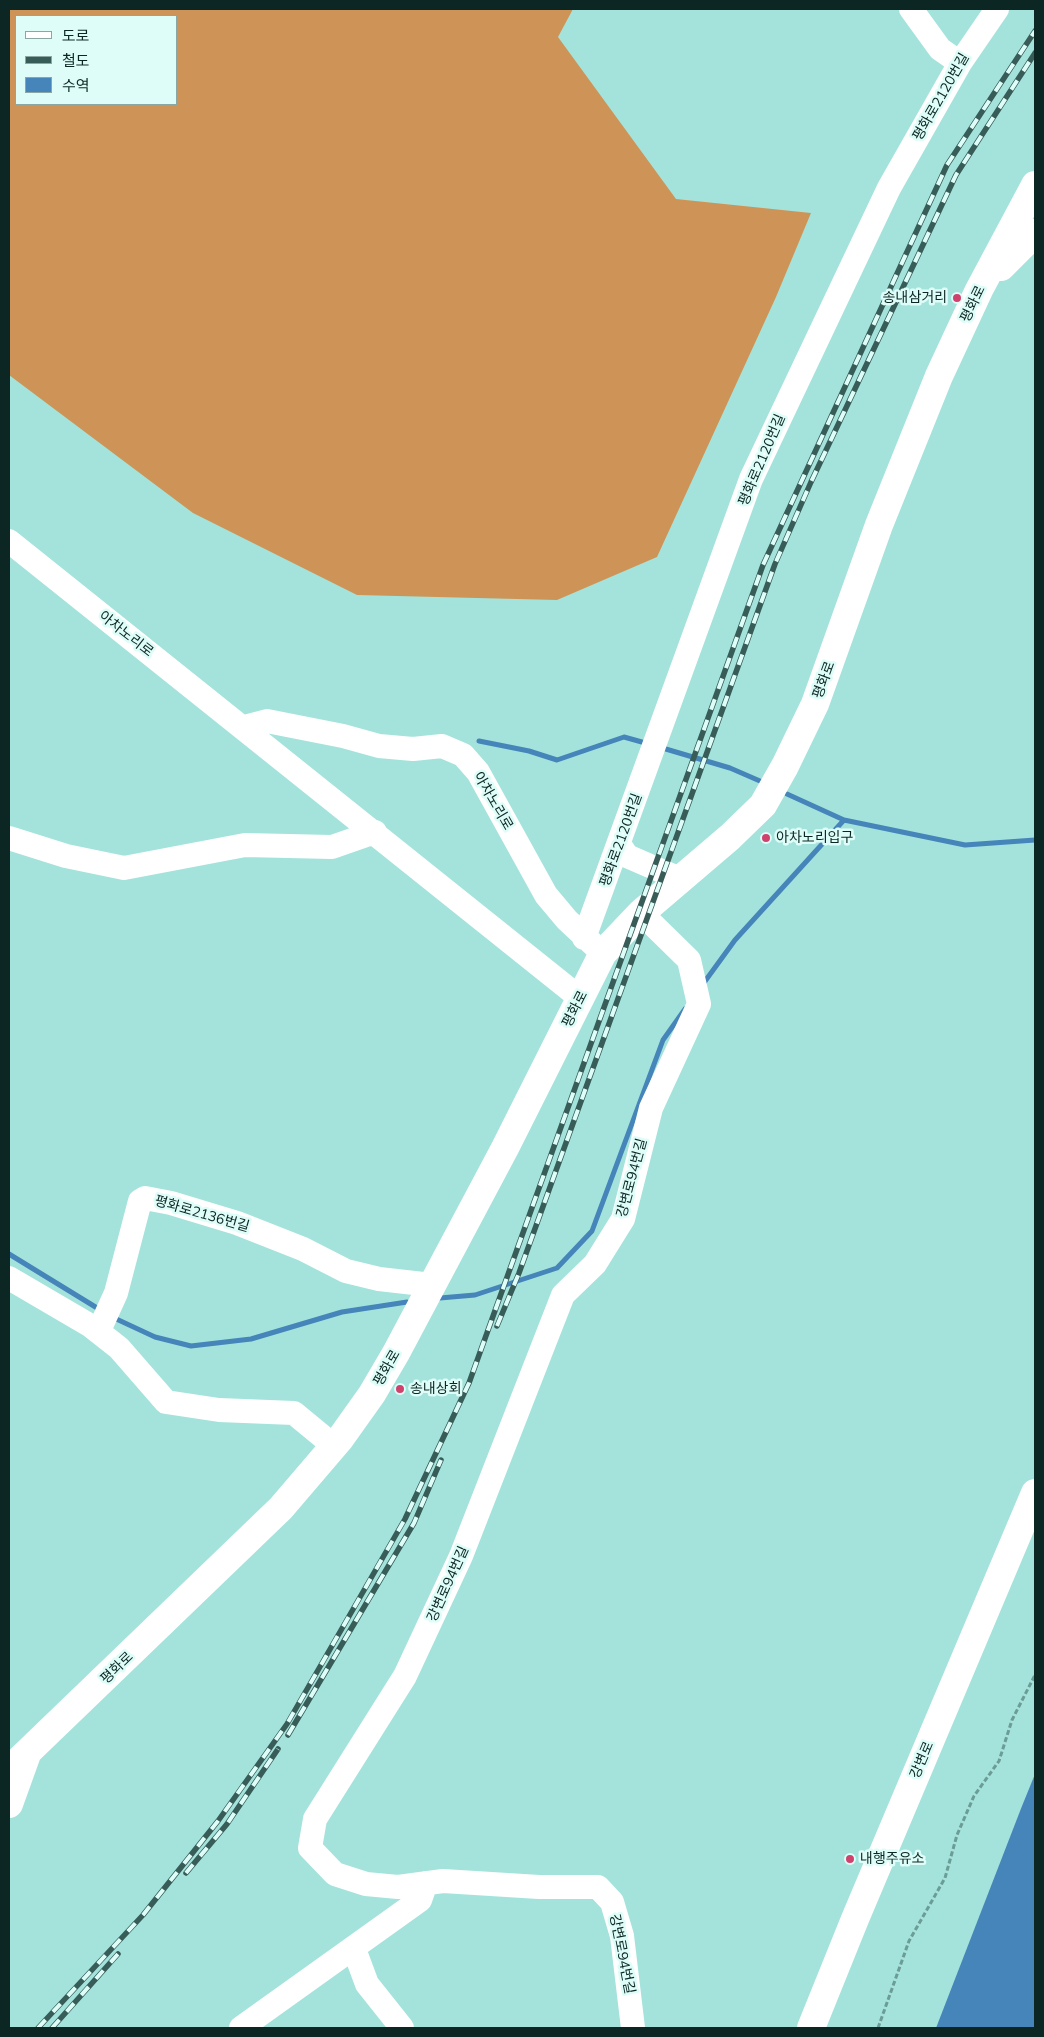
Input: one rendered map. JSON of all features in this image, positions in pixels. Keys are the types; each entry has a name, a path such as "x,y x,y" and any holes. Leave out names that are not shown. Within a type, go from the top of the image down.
{"main road":[{"name":"평화로","path":"15,1762 282,1508 334,1446 372,1394 505,1148 580,998 594,946 641,913 730,837 763,805 815,704 879,525 939,376 979,290 1035,185"},
{"path":"979,290 1035,233"},
{"name":"강변로","path":"811,2028 855,1918 1035,1493"},
{"path":"9,1804 15,1762"}],"street":[{"path":"911,9 940,49 960,63"},
{"name":"평화로2120번길","path":"594,946 620,844 751,478 889,188 960,63 997,9"},
{"name":"아차노리로","path":"9,541 244,727 580,998"},
{"name":"아차노리로","path":"244,727 267,721 343,736 379,746 413,749 442,746 463,754 478,772 546,895 594,946"},
{"path":"9,838 66,856 124,868 245,845 332,847 375,832"},
{"path":"620,844 627,856 680,879"},
{"name":"강변로94번길","path":"634,2028 622,1936 612,1902 598,1887 539,1888 443,1881 398,1887 366,1884 335,1874 310,1848 315,1820 405,1676 461,1556 563,1294 595,1264 623,1219 651,1108 699,1004 689,960 641,913"},
{"name":"평화로2136번길","path":"91,1326 101,1326 116,1293 140,1201 146,1198 171,1203 237,1223 303,1249 346,1270 379,1279 432,1285"},
{"path":"9,1278 91,1326 119,1348 166,1402 219,1410 294,1414 334,1446"},
{"path":"241,2028 420,1900 426,1883"},
{"path":"354,1948 368,1984 402,2028"}],"path":[{"path":"878,2028 909,1941 945,1878 957,1835 974,1796 999,1761 1012,1720 1035,1675"}],"shaded area":[{"path":"9,9 573,9 558,37 676,199 811,213 776,297 657,557 557,600 357,595 193,513 9,375"}],"water":[{"path":"1035,1774 1035,2028 936,2028 1022,1806"}],"waterway":[{"path":"479,741 529,751 557,760 624,737 649,744"},
{"path":"659,747 730,768 760,781"},
{"path":"787,794 844,820"},
{"path":"703,984 735,940 844,820 965,845 1035,840"},
{"path":"440,1298 475,1295 557,1268 592,1231 663,1040 685,1009"},
{"path":"9,1254 102,1311"},
{"path":"112,1317 155,1337 191,1346 251,1339 342,1312 407,1302"}],"railway":[{"path":"38,2028 143,1915 218,1821 287,1724 405,1519 469,1383 763,565 947,165 1035,31"},
{"path":"497,1326 519,1273 775,564 811,482 956,175 1035,53"},
{"path":"288,1735 414,1523 441,1460"},
{"path":"186,1873 227,1824 278,1749"},
{"path":"52,2028 118,1954"}],"place":[{"name":"송내삼거리","path":"957,298"},
{"name":"아차노리입구","path":"766,838"},
{"name":"송내상회","path":"400,1389"},
{"name":"내행주유소","path":"850,1859"}]}
